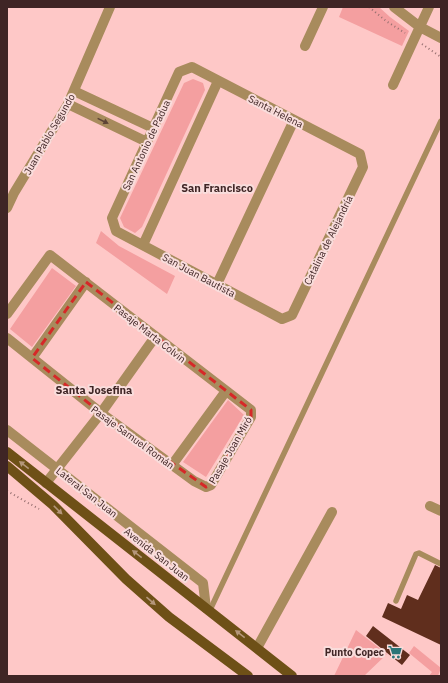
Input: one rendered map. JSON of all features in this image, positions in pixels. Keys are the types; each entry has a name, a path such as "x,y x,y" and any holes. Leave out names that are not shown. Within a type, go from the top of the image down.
{"main road":[{"name":"Avenida San Juan","path":"7,452 292,676"},
{"path":"7,466 53,505 132,584 169,617 248,676"},
{"path":"215,651 234,660 256,676"}],"street":[{"name":"Juan Pablo Segundo","path":"7,208 10,195 68,104 110,7"},
{"path":"305,46 323,7"},
{"path":"394,7 420,27 441,38"},
{"path":"393,85 429,7"},
{"name":"Santa Helena","path":"192,68 360,154"},
{"name":"San Antonio de Padua","path":"116,231 112,218 179,72 192,68"},
{"path":"143,245 218,81"},
{"path":"74,91 153,128"},
{"path":"68,104 147,142"},
{"path":"217,284 294,120"},
{"name":"Catalina de Alejandría","path":"282,319 292,315 363,167 360,154"},
{"name":"San Juan Bautista","path":"116,231 282,319"},
{"name":"Pasaje Marta Colvin","path":"7,314 50,255 250,410"},
{"path":"32,358 86,282"},
{"path":"46,483 101,413 155,337"},
{"name":"Pasaje Samuel Román","path":"7,338 101,413 194,481 206,487"},
{"path":"172,465 226,391"},
{"name":"Pasaje Joan Miró","path":"206,487 211,485 251,416 250,410"},
{"name":"Lateral San Juan","path":"7,430 203,583 208,609"},
{"path":"430,506 441,511"},
{"path":"257,648 332,512"}],"lane":[{"path":"208,609 441,120"},
{"path":"396,601 416,554 419,553 441,564"}],"highlighted area":[{"path":"86,282 251,410 251,417 211,485 206,487 101,413 32,358"}],"shaded area":[{"path":"343,7 379,7 409,31 402,46 339,17"},
{"path":"193,79 203,83 205,90 142,227 135,233 124,227 120,218 184,83"},
{"path":"101,231 119,246 175,276 167,294 96,243"},
{"path":"52,268 76,286 32,347 10,329"},
{"path":"228,400 244,415 206,477 183,462"},
{"path":"356,630 387,654 364,676 334,676"},
{"path":"414,646 441,668 438,676 429,676 432,672 409,653"}],"building":[{"path":"435,565 441,568 441,645 382,617 388,603 401,609 407,595 418,600"},
{"path":"373,626 410,655 402,665 366,636"}],"place":[{"name":"Punto Copec","path":"395,652"}],"district":[{"name":"San Francisco","path":"217,188"},
{"name":"Santa Josefina","path":"94,390"}]}
